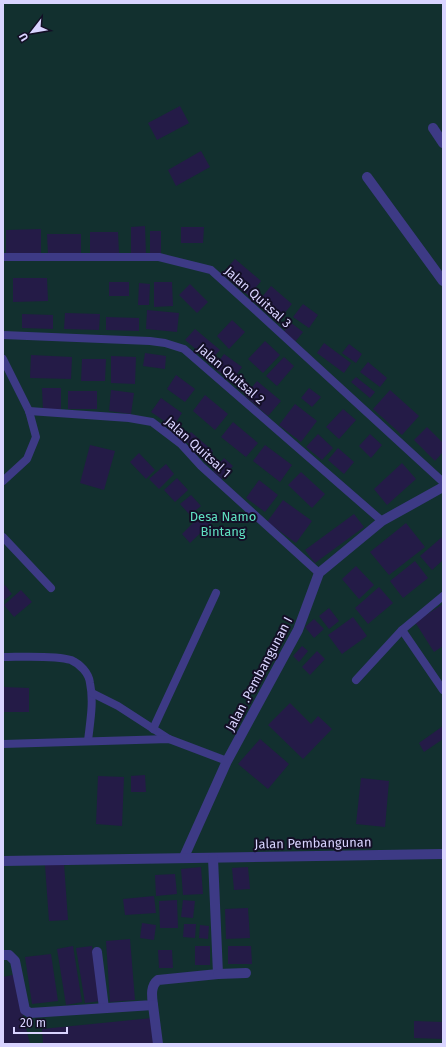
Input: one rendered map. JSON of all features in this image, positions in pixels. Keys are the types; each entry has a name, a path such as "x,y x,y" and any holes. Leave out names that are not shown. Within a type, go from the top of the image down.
{"street":[{"path":"433,128 443,143"},
{"path":"367,177 443,281"},
{"name":"Jalan .Pembangunan I","path":"184,857 227,761 298,630 319,574 382,521 443,487"},
{"name":"Jalan Pembangunan","path":"3,861 443,854"},
{"path":"213,858 218,974"},
{"path":"96,952 104,1008"},
{"path":"3,955 10,955 15,961 25,1010 27,1012 42,1013 153,1005"},
{"path":"158,1044 153,1005 153,985 158,980 218,974 246,974"}],"lane":[{"name":"Jalan Quitsal 3","path":"3,257 159,257 210,270 252,306 443,482"},
{"name":"Jalan Quitsal 2","path":"3,334 150,341 165,343 184,350 382,521"},
{"path":"3,359 29,411 36,437 27,459 3,481"},
{"name":"Jalan Quitsal 1","path":"29,411 129,418 152,422 181,444 201,466 319,574"},
{"path":"3,538 51,588"},
{"path":"153,729 216,593"},
{"path":"356,680 402,630 443,596"},
{"path":"402,630 443,690"},
{"path":"3,657 40,657 71,660 78,664 88,675 92,692 88,742"},
{"path":"92,692 118,706 169,739 227,761"},
{"path":"3,744 169,739"}],"green space":[{"name":"Desa Namo Bintang","path":"3,3 443,3 443,1044 3,1044"}],"building":[{"path":"180,106 189,123 157,140 148,123"},
{"path":"201,151 210,167 176,186 168,170"},
{"path":"145,226 146,255 131,255 131,227"},
{"path":"181,227 204,227 203,243 181,243"},
{"path":"41,229 41,253 6,253 6,230"},
{"path":"150,231 161,231 161,254 150,254"},
{"path":"90,232 118,232 119,253 90,254"},
{"path":"47,234 81,234 81,254 48,254"},
{"path":"235,259 261,281 249,296 222,274"},
{"path":"13,278 47,278 48,301 13,302"},
{"path":"109,282 129,282 129,296 109,296"},
{"path":"154,282 172,282 173,306 154,307"},
{"path":"139,283 150,284 149,305 138,305"},
{"path":"190,284 208,302 197,313 179,295"},
{"path":"271,286 292,304 279,320 258,302"},
{"path":"303,304 318,315 309,328 293,317"},
{"path":"147,310 179,313 177,332 146,329"},
{"path":"65,313 100,314 99,330 64,329"},
{"path":"22,314 53,315 53,329 22,328"},
{"path":"106,317 139,318 139,331 106,330"},
{"path":"232,320 245,332 229,349 217,336"},
{"path":"290,322 303,332 295,342 283,333"},
{"path":"195,329 220,350 210,361 185,340"},
{"path":"265,341 280,355 263,373 248,359"},
{"path":"324,343 351,363 344,373 317,353"},
{"path":"349,344 362,354 356,363 342,353"},
{"path":"145,353 166,356 165,369 143,366"},
{"path":"224,354 242,367 232,381 214,368"},
{"path":"31,355 72,357 71,379 30,378"},
{"path":"111,356 136,357 135,384 111,383"},
{"path":"284,357 294,366 277,386 266,376"},
{"path":"82,359 106,359 105,381 81,381"},
{"path":"368,362 387,378 380,387 360,372"},
{"path":"176,375 195,389 185,402 167,389"},
{"path":"356,377 375,392 370,398 351,382"},
{"path":"257,381 281,401 268,416 245,396"},
{"path":"42,388 61,388 61,409 43,410"},
{"path":"309,388 321,397 312,407 301,398"},
{"path":"111,390 134,393 131,414 109,411"},
{"path":"390,390 419,416 402,435 373,409"},
{"path":"68,391 97,391 97,409 68,409"},
{"path":"205,395 228,414 215,430 193,411"},
{"path":"161,398 182,413 173,427 151,412"},
{"path":"295,404 317,421 301,442 279,425"},
{"path":"343,409 356,420 339,439 326,427"},
{"path":"233,422 258,443 246,457 221,437"},
{"path":"427,427 443,443 443,452 435,461 414,440"},
{"path":"191,432 213,451 205,459 184,440"},
{"path":"318,434 333,448 322,460 306,447"},
{"path":"370,434 382,445 371,458 359,446"},
{"path":"90,445 115,451 104,490 80,483"},
{"path":"265,445 292,465 280,482 253,461"},
{"path":"338,448 354,462 344,474 328,460"},
{"path":"139,453 155,470 146,479 130,462"},
{"path":"224,458 233,466 222,479 213,471"},
{"path":"402,463 416,479 387,505 374,489"},
{"path":"166,464 174,474 159,489 149,479"},
{"path":"301,472 325,494 312,508 288,485"},
{"path":"177,478 188,490 175,502 164,490"},
{"path":"259,480 278,495 265,512 246,498"},
{"path":"191,495 201,506 190,515 180,504"},
{"path":"283,500 312,521 296,543 267,522"},
{"path":"204,512 213,521 190,543 182,534"},
{"path":"354,514 364,527 315,563 305,550"},
{"path":"406,523 425,547 389,575 370,552"},
{"path":"441,538 443,539 443,560 432,570 420,556"},
{"path":"415,561 428,578 403,598 390,581"},
{"path":"356,566 374,585 359,599 342,579"},
{"path":"5,585 12,594 3,601 3,587"},
{"path":"379,587 393,603 368,624 355,608"},
{"path":"21,590 32,602 14,617 4,605"},
{"path":"443,604 443,646 434,652 415,622"},
{"path":"329,608 339,621 329,629 319,616"},
{"path":"353,617 367,636 342,654 328,635"},
{"path":"314,619 324,629 314,638 305,627"},
{"path":"302,646 308,651 299,662 293,656"},
{"path":"317,651 325,659 310,675 302,667"},
{"path":"3,687 29,688 29,712 3,712"},
{"path":"290,703 311,724 318,716 332,729 303,759 268,725"},
{"path":"443,726 443,739 424,752 419,743"},
{"path":"260,739 289,764 268,789 238,764"},
{"path":"145,775 146,792 131,792 131,776"},
{"path":"98,776 124,777 122,826 96,824"},
{"path":"361,778 389,781 385,827 356,824"},
{"path":"64,864 68,920 49,921 45,865"},
{"path":"201,867 203,894 183,895 181,869"},
{"path":"248,867 250,889 234,890 232,868"},
{"path":"175,874 177,894 156,896 155,875"},
{"path":"154,896 156,913 125,915 123,899"},
{"path":"177,900 178,928 160,928 159,901"},
{"path":"183,900 195,901 193,918 181,917"},
{"path":"248,908 250,938 226,939 225,909"},
{"path":"142,923 156,925 154,940 140,938"},
{"path":"184,924 196,924 195,938 183,937"},
{"path":"200,925 209,926 208,939 199,938"},
{"path":"130,939 135,1000 110,1002 106,941"},
{"path":"73,946 82,1002 66,1005 57,949"},
{"path":"92,946 101,1001 85,1003 76,948"},
{"path":"195,946 210,946 210,965 195,965"},
{"path":"228,946 251,946 252,964 228,964"},
{"path":"158,950 172,950 173,968 159,968"},
{"path":"51,954 58,1001 32,1004 25,957"},
{"path":"13,975 30,1044 3,1044 3,977"},
{"path":"152,1018 155,1044 43,1044 42,1029"},
{"path":"414,1021 443,1022 443,1039 414,1038"}]}
